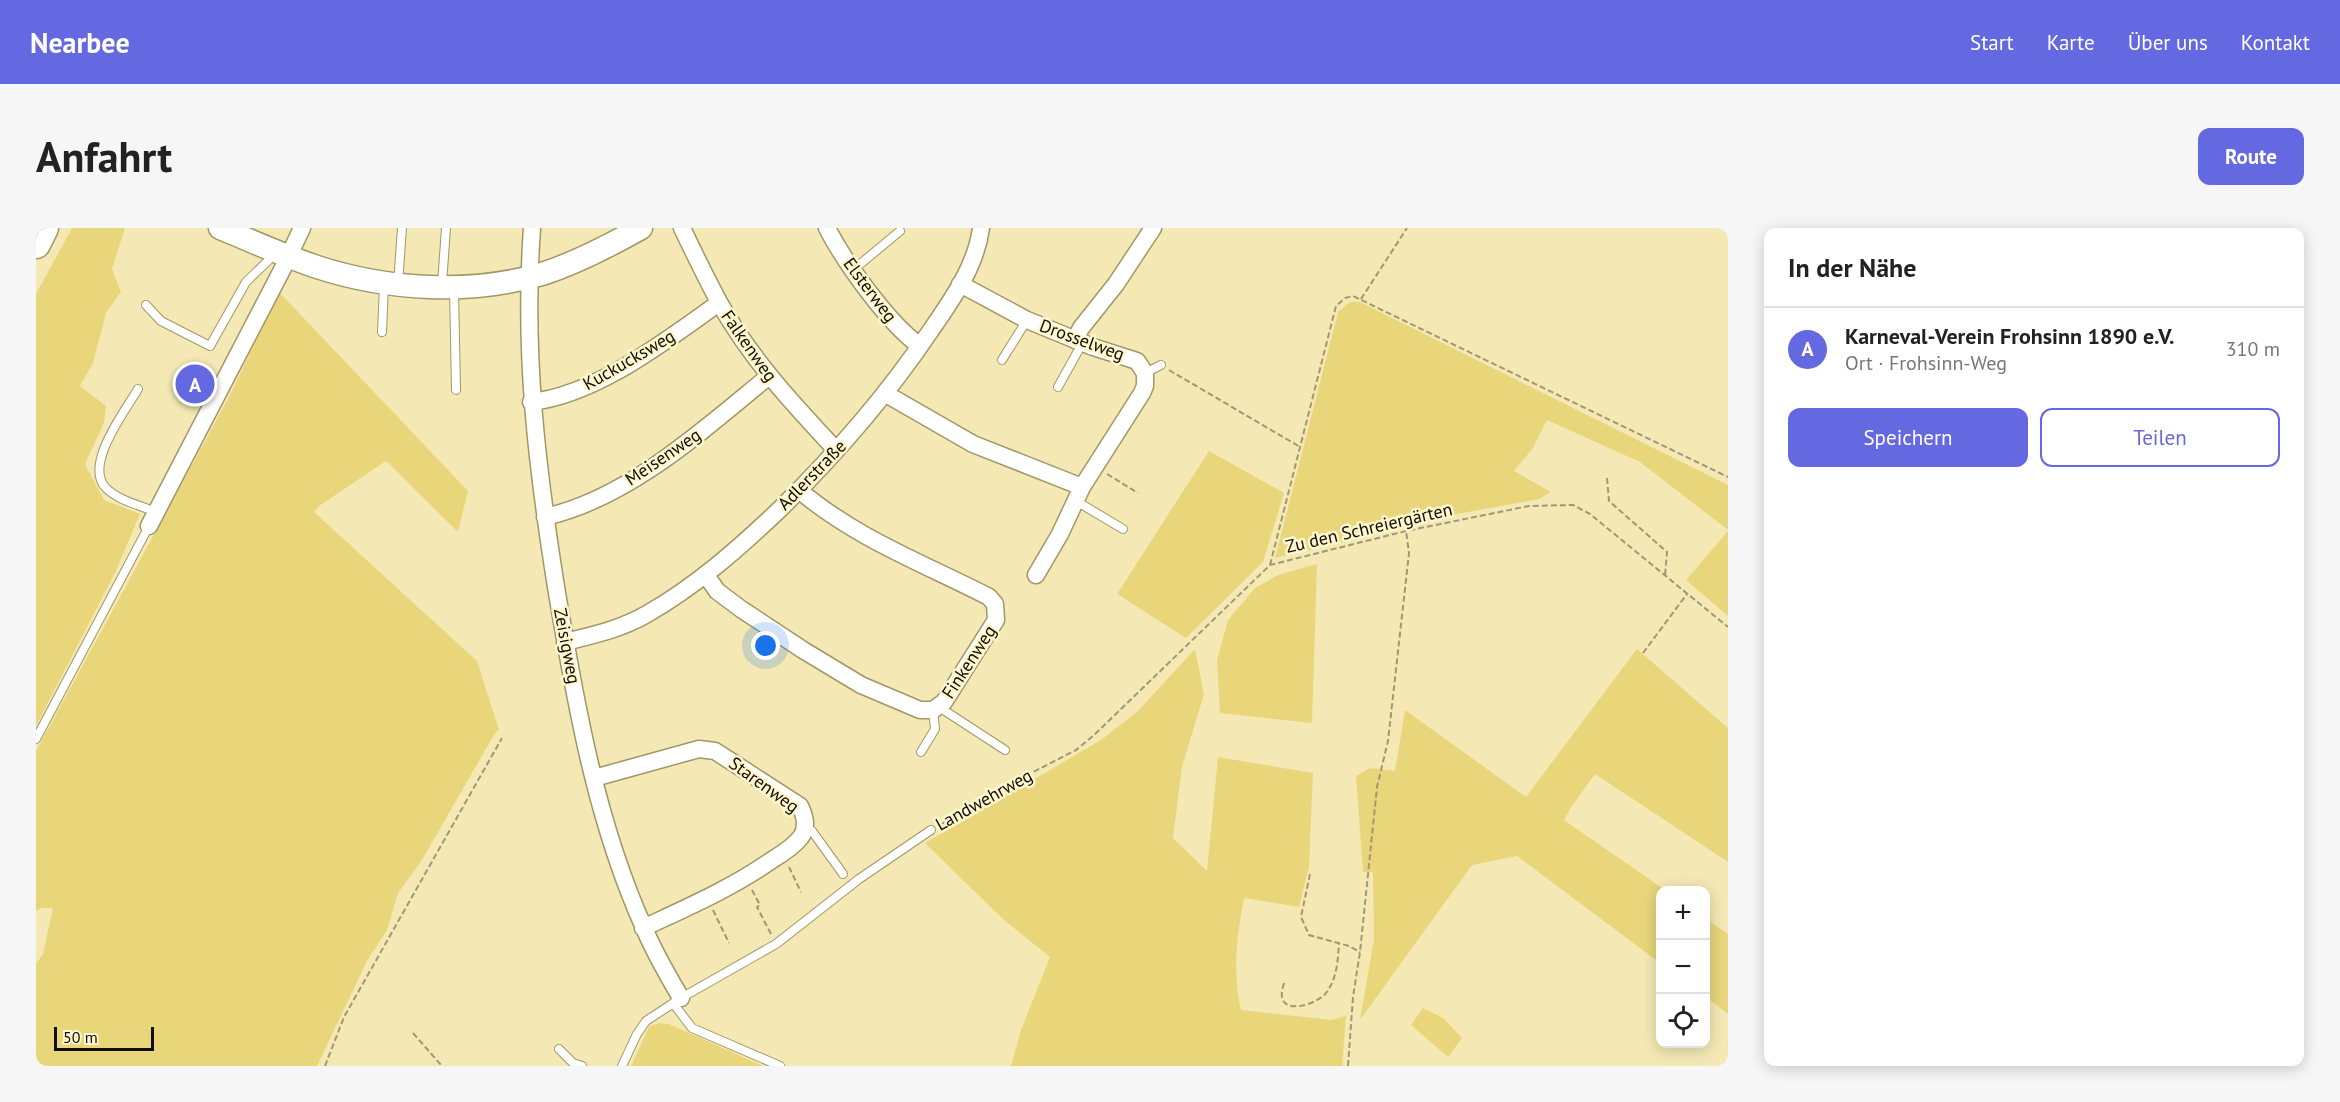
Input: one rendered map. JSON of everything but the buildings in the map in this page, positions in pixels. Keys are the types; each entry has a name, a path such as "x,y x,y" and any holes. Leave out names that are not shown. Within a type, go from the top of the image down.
{"highway":[{"path":"36,244 44,228"}],"street":[{"path":"220,228 283,254 336,272 391,284 448,287 490,285 529,277 569,264 635,230"},
{"path":"152,519 283,254 302,228"},
{"name":"Zeisigweg","path":"532,228 529,277 531,402 545,517 566,642 594,778 615,850 644,928 677,1001"},
{"name":"Falkenweg","path":"682,228 720,303 769,376 836,450"},
{"name":"Elsterweg","path":"827,228 853,270 896,324 920,346"},
{"name":"Adlerstraße","path":"566,642 631,623 706,575 799,490 886,394 920,346 960,284 975,253 981,228"},
{"path":"1079,341 1081,328 1116,284 1153,228"},
{"name":"Drosselweg","path":"960,284 1027,320 1137,361 1145,373 1145,386 1142,393 1094,466 1036,575"},
{"name":"Kuckucksweg","path":"531,402 553,399 567,394 629,364 720,303"},
{"name":"Meisenweg","path":"545,517 575,509 633,479 694,437 769,376"},
{"path":"886,394 973,444 1079,494"},
{"name":"Finkenweg","path":"706,575 717,591 803,650 861,684 920,710 936,708 944,702 993,624 997,612 995,604 989,597 875,541 799,490"},
{"name":"Starenweg","path":"594,778 699,748 708,748 800,806 805,819 801,837 783,853 746,877 644,928"}],"lane":[{"path":"382,332 402,228"},
{"path":"446,228 456,390"},
{"path":"853,270 900,231"},
{"path":"146,305 161,321 210,346 246,282 283,254"},
{"path":"1002,360 1027,320"},
{"path":"1058,387 1079,341"},
{"path":"1145,373 1161,365"},
{"path":"36,739 152,519 104,487 99,474 105,444 138,389"},
{"path":"1079,494 1123,529"},
{"path":"921,752 935,729 936,708 1005,750"},
{"path":"805,827 812,831 843,874"},
{"name":"Landwehrweg","path":"622,1066 637,1034 646,1021 776,944 846,889 931,830"},
{"path":"677,1001 692,1028 780,1066"},
{"path":"559,1049 573,1063 582,1066"}],"path":[{"path":"1407,228 1362,299 1728,477"},
{"name":"Zu den Schreiergärten","path":"1362,299 1353,296 1345,298 1336,306 1270,565 1406,531 1529,506 1573,505 1590,514 1728,627"},
{"path":"1161,365 1300,447"},
{"path":"1094,466 1138,493"},
{"path":"1607,478 1609,501 1666,552 1665,576"},
{"path":"1348,1066 1353,997 1360,952 1377,787 1388,741 1409,553 1406,531"},
{"name":"Landwehrweg","path":"931,830 1006,786 1076,750 1270,565"},
{"path":"1643,653 1687,594"},
{"path":"324,1066 344,1017 502,738"},
{"path":"783,853 801,892"},
{"path":"1310,874 1301,917 1309,935 1340,943 1360,952"},
{"path":"746,877 760,905 757,907 776,944"},
{"path":"707,898 729,943"},
{"path":"1284,983 1282,998 1285,1003 1295,1006 1312,1004 1324,997 1332,984 1340,943"},
{"path":"413,1033 442,1066"}],"shaded area":[{"path":"72,228 125,228 112,269 121,292 106,313 93,363 80,386 106,406 104,423 85,464 104,500 140,514 116,571 36,726 36,294"},
{"path":"279,292 468,491 458,532 386,461 319,506 314,512 477,661 499,730 495,733 422,860 398,893 387,930 367,961 317,1066 36,1066 36,964 43,954 53,908 42,908 36,911 36,751 230,395"},
{"path":"1350,302 1360,302 1728,485 1728,530 1640,462 1547,420 1533,448 1514,471 1551,492 1539,499 1408,523 1275,558 1338,312"},
{"path":"1209,451 1284,493 1263,562 1186,638 1117,594"},
{"path":"1728,531 1728,616 1686,580"},
{"path":"1317,564 1312,723 1220,713 1217,660 1228,620 1255,588 1278,575"},
{"path":"1195,649 1204,694 1182,767 1173,838 1207,871 1218,757 1313,773 1309,867 1299,907 1244,898 1236,968 1238,996 1241,1010 1331,1020 1346,1016 1342,1066 1011,1066 1021,1030 1050,957 1004,920 925,843 1101,740 1138,711"},
{"path":"1637,649 1728,728 1728,862 1595,774 1564,820 1659,886 1656,886 1656,960 1517,856 1472,865 1360,1020 1374,939 1373,872 1363,872 1356,776 1370,768 1395,771 1405,710 1526,797"},
{"path":"1710,922 1728,934 1728,1014 1710,1000"},
{"path":"1423,1008 1443,1018 1462,1038 1448,1057 1411,1025"},
{"path":"659,1023 669,1024 763,1066 631,1066 649,1027"}],"place":[{"name":"Karneval-Verein Frohsinn 1890 e.V.","path":"195,384"}]}
